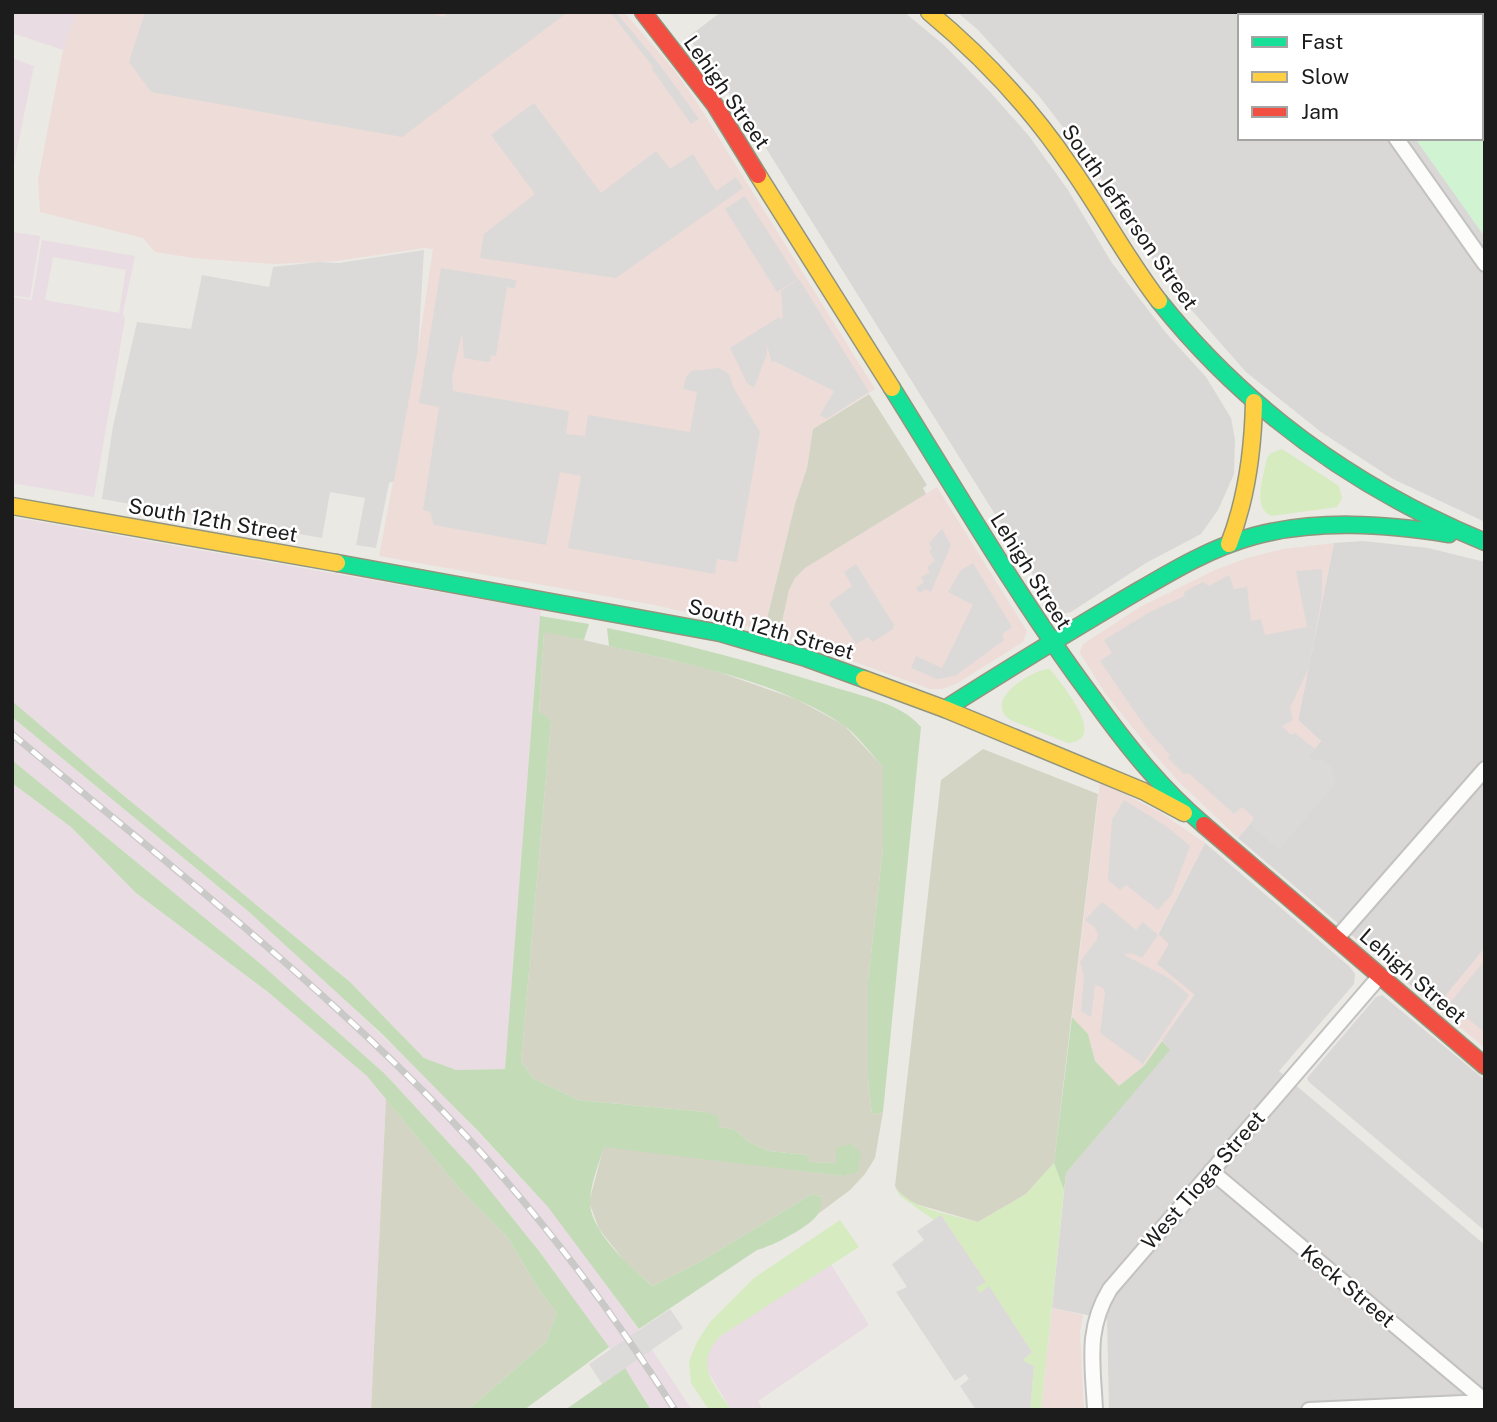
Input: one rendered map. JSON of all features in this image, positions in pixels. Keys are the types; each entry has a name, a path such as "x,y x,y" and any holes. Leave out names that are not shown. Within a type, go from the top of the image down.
{"main road":[{"name":"Lehigh Street","path":"643,12 715,105 1051,642 1119,734 1152,774 1195,818 1485,1066"},
{"name":"South Jefferson Street","path":"929,12 975,53 1040,125 1157,298 1207,356 1254,402 1356,477 1394,500 1480,540"},
{"path":"1229,544 1240,518 1249,477 1254,436 1254,402"},
{"name":"South 12th Street","path":"12,506 676,623 806,658 945,709 1143,791 1195,818"},
{"path":"945,709 1051,642 1181,567 1229,544 1283,531 1362,525 1400,527 1480,540"}],"street":[{"path":"1397,140 1485,264"},
{"path":"1337,938 1485,769"},
{"name":"West Tioga Street","path":"1095,1410 1092,1339 1100,1305 1110,1289 1379,977"},
{"name":"Keck Street","path":"1211,1171 1485,1402"},
{"path":"1308,1410 1485,1402"}],"shaded area":[{"path":"12,12 76,12 63,50 12,33"},
{"path":"76,12 624,12 675,71 696,101 875,389 813,429 807,468 795,504 764,630 650,604 379,556 418,350 433,249 337,261 274,264 193,258 155,252 143,238 40,212 38,180 63,50"},
{"path":"145,12 428,12 443,17 449,12 568,12 402,137 151,92 129,62"},
{"path":"610,12 616,12 659,64 699,119 691,124 653,67"},
{"path":"721,12 904,12 944,45 991,93 1029,136 1068,190 1112,263 1166,333 1206,377 1231,418 1235,440 1234,474 1218,510 1201,534 1146,563 1071,612 1058,615 749,121 688,37"},
{"path":"957,12 1327,12 1328,14 1238,14 1238,140 1416,140 1485,237 1485,522 1393,479 1321,432 1246,372 1173,289 1093,166 1039,96 977,29"},
{"path":"12,58 34,66 12,174"},
{"path":"534,103 601,193 656,151 670,169 693,154 716,191 736,177 743,188 616,278 480,258 484,234 535,194 491,135"},
{"path":"745,196 798,279 777,292 725,209"},
{"path":"12,232 40,236 30,298 12,295"},
{"path":"42,240 135,256 123,313 125,319 94,497 12,483 12,297 32,300","holes":["53,257 126,270 119,313 45,300"]},
{"path":"424,250 418,350 394,481 389,483 376,548 356,545 365,498 330,492 322,538 102,499 113,426 137,322 191,329 202,275 269,287 273,267 318,262 339,263"},
{"path":"441,268 516,280 515,288 507,287 496,356 491,355 490,361 487,362 464,358 462,333 452,377 453,391 569,411 566,434 585,436 588,415 690,432 697,392 683,389 686,377 692,371 719,368 729,374 734,389 760,432 737,562 717,559 715,574 568,548 581,476 560,472 546,545 434,525 430,512 423,510 439,407 419,403"},
{"path":"799,279 869,392 826,419 820,415 834,391 774,361 772,363 766,342 767,354 754,388 747,383 730,348 779,317 783,318 781,291"},
{"path":"869,394 927,485 923,488 926,494 805,568 795,578 789,590 780,632 765,627 795,504 807,468 813,429"},
{"path":"937,487 1027,631 1023,642 956,684 942,689 930,689 780,635 789,590 795,578 805,568"},
{"path":"12,517 541,610 505,1069 456,1070 424,1058 350,982 12,701"},
{"path":"942,529 951,545 931,592 926,589 919,593 916,588 924,582 921,577 930,572 927,567 935,561 929,551 932,549 929,543"},
{"path":"1363,541 1428,548 1485,562 1485,948 1436,1007 1238,838 1321,741 1298,720 1334,543"},
{"path":"1334,543 1298,720 1321,741 1238,838 1178,781 1148,747 1105,693 1080,653 1081,648 1083,644 1140,607 1215,570 1283,549"},
{"path":"973,563 1012,627 1002,634 1004,640 955,676 937,679 911,668 916,656 942,668 973,605 948,592 961,570"},
{"path":"856,564 894,625 893,629 873,642 868,637 856,644 829,603 852,586 844,572"},
{"path":"1322,569 1322,596 1309,667 1290,708 1293,720 1282,726 1291,735 1295,733 1315,749 1309,756 1316,762 1322,758 1334,769 1331,773 1337,781 1279,850 1250,824 1254,818 1242,807 1234,814 1168,758 1170,755 1146,728 1100,661 1112,653 1104,640 1150,612 1185,596 1184,592 1203,582 1209,586 1229,575 1234,589 1247,587 1251,621 1261,619 1265,635 1307,627 1296,571"},
{"path":"544,631 710,669 796,699 844,725 883,767 883,848 868,982 868,1077 872,1115 883,1112 875,1158 850,1190 818,1214 822,1197 812,1194 703,1260 653,1286 626,1263 599,1229 589,1202 604,1146 843,1176 836,1163 810,1162 807,1155 769,1151 749,1142 734,1129 718,1127 705,1112 578,1100 533,1078 521,1061 551,720 539,713"},
{"path":"12,717 248,911 436,1087 549,1208 633,1321 692,1410 651,1410 635,1383 539,1251 472,1168 384,1073 262,965 12,760"},
{"path":"983,749 1098,794 1054,1163 1026,1194 978,1222 909,1202 899,1194 895,1186 941,780"},
{"path":"1100,782 1160,812 1205,843 1158,934 1169,944 1157,964 1194,994 1144,1066 1119,1087 1095,1061 1088,1034 1072,1017"},
{"path":"12,783 71,827 136,893 268,992 333,1045 367,1076 386,1099 371,1410 12,1410"},
{"path":"1124,800 1166,826 1190,846 1172,894 1158,910 1126,885 1120,890 1108,880 1112,820"},
{"path":"1205,843 1355,974 1354,984 1279,1071 1485,1245 1485,1410 1109,1410 1107,1319 1052,1308 1066,1173 1169,1050 1162,1040 1194,995 1157,964 1158,935"},
{"path":"1102,902 1136,930 1143,922 1158,935 1142,958 1131,953 1124,955 1169,978 1189,995 1143,1064 1100,1033 1105,993 1103,988 1095,985 1091,1017 1081,1011 1084,976 1080,962 1097,939 1098,933 1085,920"},
{"path":"1485,948 1485,1048 1436,1007"},
{"path":"1485,962 1485,1033 1450,1003"},
{"path":"1382,995 1485,1080 1485,1231 1307,1078 1376,997"},
{"path":"386,1099 458,1187 508,1238 537,1287 557,1313 546,1342 468,1410 371,1410"},
{"path":"941,1215 986,1282 976,1288 980,1293 989,1286 1032,1352 1024,1359 1034,1366 1030,1410 976,1410 960,1386 969,1379 965,1374 955,1381 896,1292 907,1287 892,1264 924,1240 917,1231"},
{"path":"830,1263 869,1325 758,1401 763,1410 731,1410 707,1370 706,1361 712,1345 719,1337"},
{"path":"1052,1308 1083,1315 1080,1332 1084,1410 1041,1410"}],"green space":[{"path":"1327,12 1485,12 1485,237 1416,140 1483,140 1483,14"},
{"path":"1282,449 1339,486 1342,498 1337,507 1272,516 1266,512 1260,499 1260,491 1267,458 1271,453"},
{"path":"540,616 589,624 584,640 544,632 539,712 551,720 521,1061 533,1078 578,1100 705,1112 718,1116 719,1127 734,1129 749,1142 769,1151 807,1155 810,1162 836,1163 836,1148 851,1144 861,1153 858,1172 843,1176 604,1147 592,1187 591,1212 613,1248 653,1286 703,1260 812,1194 822,1197 819,1212 799,1230 757,1250 639,1329 548,1207 478,1131 382,1034 248,911 12,717 12,701 350,982 424,1058 456,1070 505,1069"},
{"path":"607,628 719,654 866,697 902,711 921,727 883,1112 872,1115 868,1077 868,982 883,848 883,767 848,728 815,708 759,684 609,646"},
{"path":"1050,669 1079,710 1084,732 1079,740 1068,743 1013,721 1004,714 1002,705 1012,688 1031,675"},
{"path":"12,760 262,965 384,1073 472,1168 539,1251 609,1347 524,1410 468,1410 546,1342 557,1313 537,1287 508,1238 458,1187 367,1076 268,992 136,893 71,827 12,783"},
{"path":"1072,1017 1088,1034 1095,1061 1119,1086 1144,1066 1162,1041 1170,1050 1066,1173 1064,1190 1054,1163"},
{"path":"1054,1163 1064,1190 1041,1410 1030,1410 1034,1366 1024,1359 1032,1352 989,1287 980,1293 976,1288 985,1281 941,1215 934,1220 900,1196 895,1186 901,1194 920,1206 978,1222 1026,1194"},
{"path":"840,1220 859,1247 719,1337 712,1347 707,1366 709,1375 731,1410 709,1410 691,1383 689,1361 710,1322 754,1278"},
{"path":"625,1368 651,1410 565,1410"}],"pier":[{"path":"670,1309 683,1328 602,1384 589,1364"}],"railway":[{"path":"12,734 276,954 427,1095 495,1168 559,1246 619,1326 675,1410"}],"traffic: fast":[{"path":"1159,301 1229,377 1307,443 1392,497 1485,542"},
{"path":"892,388 989,545 1065,660 1144,764 1204,825"},
{"path":"945,709 1153,582 1202,556 1236,542 1278,531 1327,525 1376,526 1449,534"},
{"path":"337,563 720,633 806,658 864,679"}],"traffic: slow":[{"path":"929,12 987,65 1039,124 1159,301"},
{"path":"758,175 892,388"},
{"path":"1229,544 1248,474 1254,402"},
{"path":"12,506 337,563"},
{"path":"864,679 945,709 1143,791 1184,813"}],"traffic: jam":[{"path":"643,12 715,105 758,175"},
{"path":"1204,825 1485,1066"}]}
